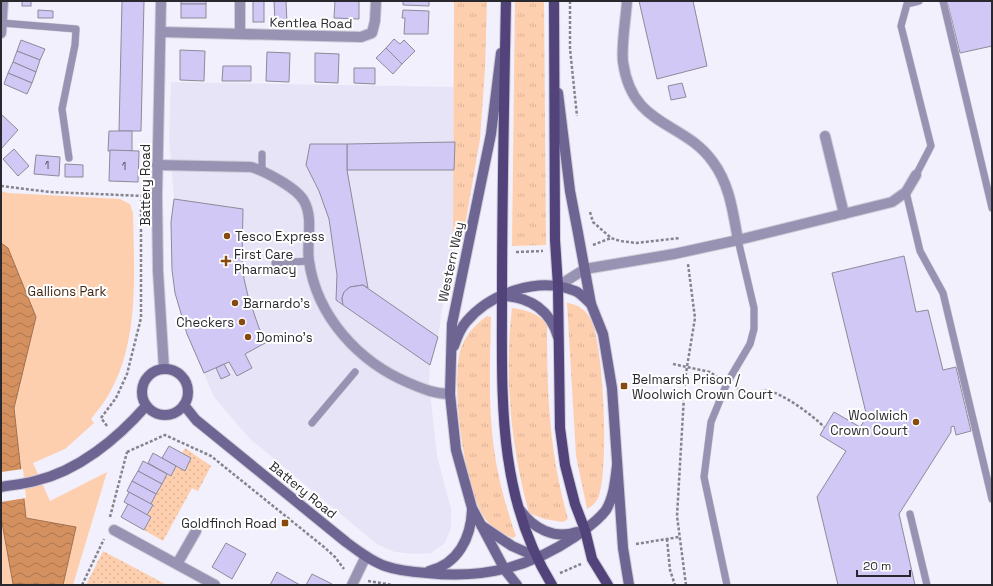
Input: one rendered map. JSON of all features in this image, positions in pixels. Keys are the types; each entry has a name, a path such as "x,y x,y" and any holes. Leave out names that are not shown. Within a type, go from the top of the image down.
{"main road":[{"name":"Western Way","path":"506,1 501,253 503,423 510,474 519,508 537,557 552,585"},
{"path":"554,1 555,240 558,286 561,436 565,465 575,504 585,530 592,559 608,585"}],"street":[{"path":"2,28 3,1"},
{"name":"Battery Road","path":"161,1 157,165 158,271 164,369"},
{"path":"240,1 240,34"},
{"name":"Kentlea Road","path":"161,32 361,37 372,33 375,21 376,1"},
{"name":"Western Way","path":"506,1 491,134 452,324 450,394 456,450 472,508 505,570 517,585"},
{"path":"627,1 623,61 632,93 644,108 658,121 696,144 713,161 729,194 738,240"},
{"path":"555,69 570,191 591,304 603,334 612,388 623,548 630,585"},
{"path":"825,136 844,214"},
{"path":"157,165 251,167 262,170 301,196 309,214 309,261 321,300 341,334 367,359 386,372 436,394 450,394"},
{"path":"558,286 585,269 674,254 738,240 892,202 906,192 916,175"},
{"path":"450,361 459,333 474,313 502,296 523,287 558,286 576,291 591,304"},
{"path":"502,296 528,300 540,307 549,317 555,328 559,341"},
{"path":"164,369 173,370 184,378 188,393 184,405 178,411 169,415 158,414 146,406 142,393 144,381 151,373 164,369"},
{"name":"Battery Road","path":"184,405 196,420 366,556 383,566 401,571 476,575 505,570 554,549 585,530 599,519 612,494 617,466"},
{"path":"1,487 35,481 52,475 97,452 131,423 146,406"},
{"name":"Battery Road","path":"419,572 441,567 459,552 469,532 472,508"},
{"name":"Western Way","path":"519,508 528,521 541,530 555,534 571,534 585,530"},
{"path":"480,525 512,546 537,557"},
{"path":"114,530 215,585"},
{"path":"177,564 196,531"},
{"path":"352,585 366,556"}],"lane":[{"path":"916,175 931,146 901,26 906,3 919,1"},
{"path":"943,1 992,208"},
{"path":"2,28 76,29 62,109 69,158"},
{"path":"262,154 262,170"},
{"path":"906,192 920,252 943,293 992,499"},
{"path":"727,585 704,477 711,422 727,383 750,344 754,330 754,308 738,240"},
{"path":"275,263 309,261"},
{"path":"312,423 355,372"},
{"path":"910,514 927,585"}],"path":[{"path":"570,1 570,49 577,119"},
{"name":"Battery Road","path":"1,186 50,192 141,196 141,318 127,374 116,398 101,418 105,424"},
{"path":"589,209 592,222 611,238 628,243 677,237 684,241"},
{"path":"601,243 611,238"},
{"path":"512,252 546,251"},
{"path":"686,585 679,537 678,503 686,367 695,318 687,259"},
{"path":"673,364 710,372 748,395 766,390 774,392 815,417 824,427"},
{"path":"124,448 127,452 165,435 210,456 330,552 348,573"},
{"path":"634,545 679,537"},
{"path":"667,539 670,570 674,585"},
{"path":"555,575 583,563"},
{"path":"367,581 393,585"}],"shaded area":[{"path":"171,82 454,87 453,237 438,337 430,365 429,382 437,456 451,509 451,528 445,543 431,553 414,554 395,552 378,545 250,439 214,397 187,334 175,293 172,270 171,223 174,199 169,139"}],"green space":[{"path":"454,1 487,1 485,69 480,139 463,237 453,237"},
{"path":"515,1 544,1 546,245 512,246"},
{"name":"Gallions Park","path":"1,191 8,193 120,199 130,204 133,213 133,305 126,352 119,373 103,404 91,419 94,423 65,449 33,463 50,501 107,472 73,585 1,585"},
{"path":"567,303 581,308 587,313 591,320 599,354 602,380 604,407 604,461 602,482 598,498 593,505 587,509 576,456"},
{"path":"512,308 540,317 547,324 550,422 557,470 568,519 563,522 544,519 529,513 523,488 514,438 509,386"},
{"path":"487,316 491,317 490,400 492,433 503,493 516,536 513,538 493,527 484,517 477,503 470,483 465,460 458,409 458,364 461,348 472,330"},
{"path":"185,448 211,466 198,491 192,488 163,541 144,530 151,517 147,515 153,505 151,504 167,474 171,476 176,466 185,470 191,458 182,453"},
{"path":"103,551 167,585 107,585 103,583 101,585 86,585"}],"water":[{"path":"1,243 8,248 36,317 14,408 26,518 76,527 63,585 13,584 1,517"}],"pier":[{"path":"23,469 26,498 1,502 1,472"}],"building":[{"path":"22,1 31,1 31,6 22,6"},
{"path":"122,1 144,1 141,131 119,131"},
{"path":"181,1 206,1 206,4 181,4"},
{"path":"253,1 264,1 264,22 253,22"},
{"path":"274,1 286,1 287,22 275,22"},
{"path":"335,1 359,1 359,19 334,18"},
{"path":"403,1 429,1 429,6 403,5"},
{"path":"639,1 693,1 707,66 657,79"},
{"path":"947,1 992,1 992,46 960,53"},
{"path":"181,4 206,4 206,18 181,18"},
{"path":"38,10 53,11 53,18 38,18"},
{"path":"403,10 429,11 428,34 404,34 405,18 402,18"},
{"path":"394,39 400,44 404,40 415,51 402,64 386,48"},
{"path":"21,40 45,49 40,60 17,51"},
{"path":"386,48 402,64 393,74 376,58"},
{"path":"180,50 205,51 204,81 180,80"},
{"path":"17,51 40,60 36,72 13,62"},
{"path":"267,52 290,53 289,82 266,81"},
{"path":"315,53 339,54 338,83 315,82"},
{"path":"13,62 36,72 32,83 8,73"},
{"path":"223,66 251,66 251,81 222,81"},
{"path":"354,68 375,68 375,84 354,83"},
{"path":"8,73 32,83 27,94 4,84"},
{"path":"682,83 686,97 671,100 668,86"},
{"path":"1,114 18,130 1,149"},
{"path":"109,131 132,131 132,151 108,151"},
{"path":"455,142 454,170 347,170 347,144"},
{"path":"310,144 347,144 347,170 368,288 363,285 350,287 344,292 342,298 343,305 336,300 337,275 329,219 319,191 306,165"},
{"path":"14,149 29,166 18,176 3,159"},
{"path":"110,150 139,151 138,182 109,181"},
{"path":"36,155 60,157 59,176 34,174"},
{"path":"65,164 83,165 83,177 65,177"},
{"path":"174,199 243,209 242,260 244,279 259,328 267,342 245,354 252,368 237,376 229,362 204,373 187,334 175,293 172,270 171,222"},
{"name":"Woolwich Crown Court","path":"904,256 916,312 928,310 943,370 956,367 971,431 956,435 954,426 951,427 951,432 899,514 915,585 838,585 817,497 846,451 820,435 834,412 860,427 867,417 832,273"},
{"path":"363,285 438,337 430,365 343,305 342,298 344,292 350,287"},
{"path":"224,364 230,375 221,379 216,368"},
{"path":"169,446 191,458 185,471 162,458"},
{"path":"153,453 176,466 171,476 148,463"},
{"path":"143,461 167,474 162,484 138,471"},
{"path":"138,471 162,484 156,494 132,481"},
{"path":"132,481 156,494 151,504 127,491"},
{"path":"129,492 153,505 147,515 124,502"},
{"path":"128,504 151,517 144,530 121,517"},
{"path":"226,543 246,554 232,579 212,567"},
{"path":"277,572 300,585 270,585"},
{"path":"312,574 332,584 306,585"}],"place":[{"name":"Tesco Express","path":"227,236"},
{"name":"First Care Pharmacy","path":"226,261"},
{"name":"Barnardo's","path":"235,303"},
{"name":"Checkers","path":"242,322"},
{"name":"Domino's","path":"248,337"},
{"name":"Belmarsh Prison / Woolwich Crown Court","path":"624,386"},
{"name":"Woolwich Crown Court","path":"916,422"},
{"name":"Goldfinch Road","path":"285,523"}]}
